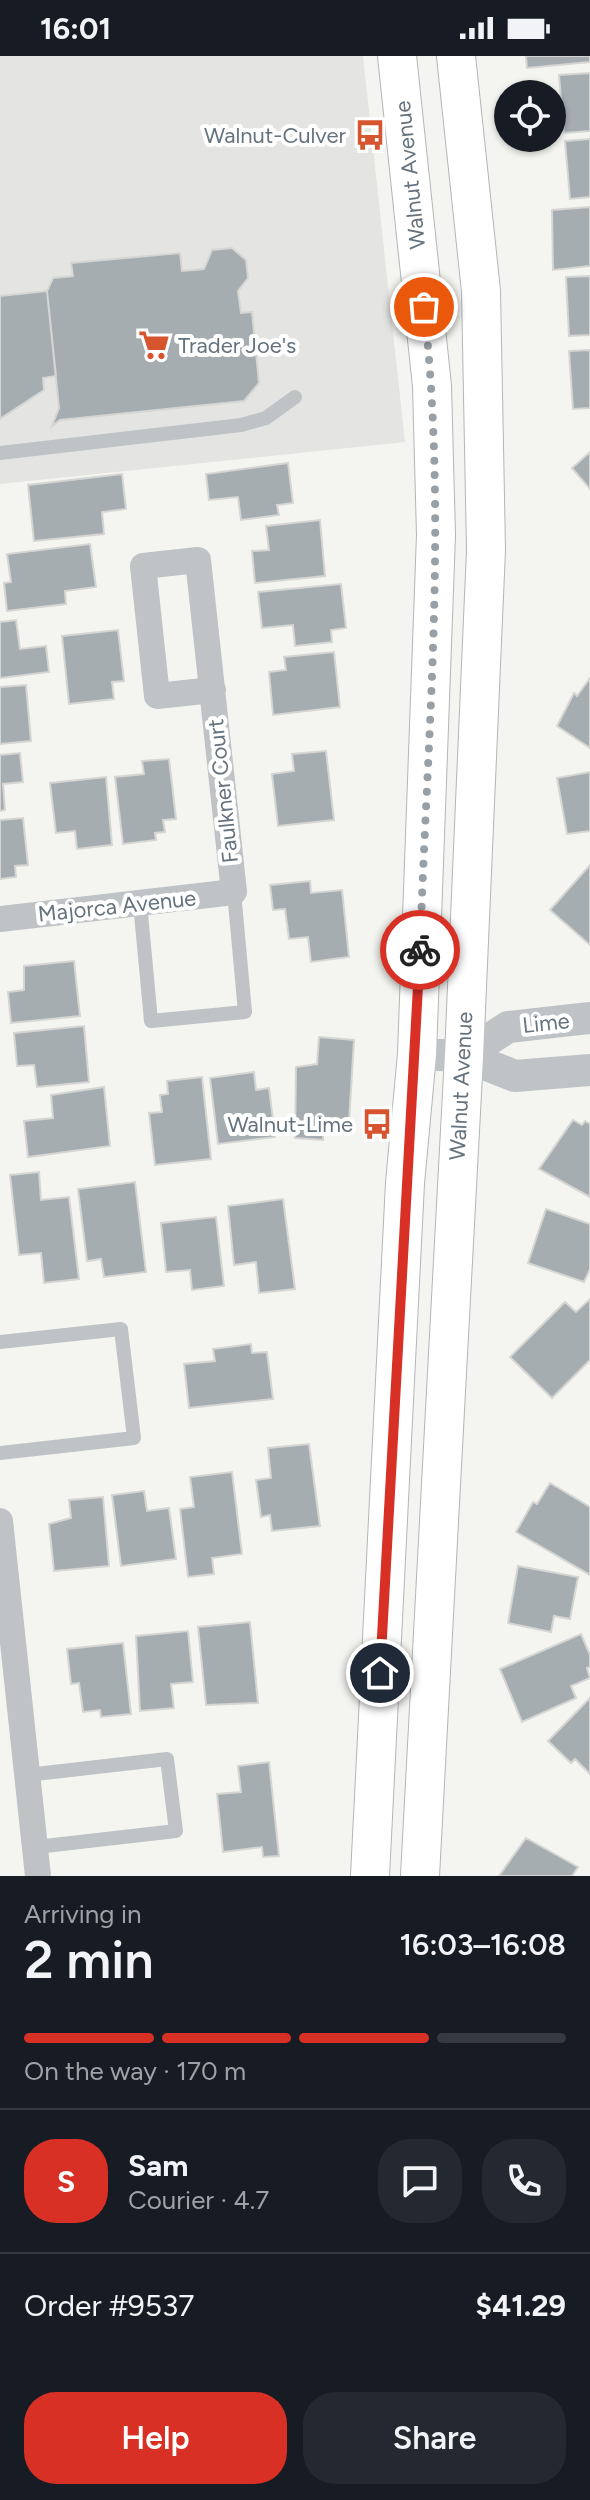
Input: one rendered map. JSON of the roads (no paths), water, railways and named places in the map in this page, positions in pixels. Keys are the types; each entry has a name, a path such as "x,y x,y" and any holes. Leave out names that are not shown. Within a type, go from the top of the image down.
{"main road":[{"name":"Walnut Avenue","path":"370,1876 405,1183 417,1054 434,644 436,486 432,386 397,56"},
{"name":"Walnut Avenue","path":"420,1876 464,1056 486,563 481,291 456,56"},
{"path":"432,386 485,382"}],"street":[{"name":"Faulkner Court","path":"213,690 157,696 143,566 198,560 213,690 234,892"},
{"name":"Majorca Avenue","path":"0,919 234,892"},
{"name":"Lime","path":"464,1056 508,1027 590,1018"},
{"path":"417,1054 464,1056 515,1076 590,1070"},
{"path":"1,1537 38,1876"}],"lane":[{"path":"0,453 241,425 266,418 295,397"},
{"path":"140,903 151,1021 245,1012 234,892"},
{"path":"0,1342 121,1329 134,1438 0,1453"},
{"path":"27,1775 167,1759 176,1831 36,1847"}],"place":[{"name":"Walnut-Culver","path":"370,135"},
{"name":"Trader Joe's","path":"154,345"},
{"name":"Walnut-Lime","path":"377,1124"}]}
